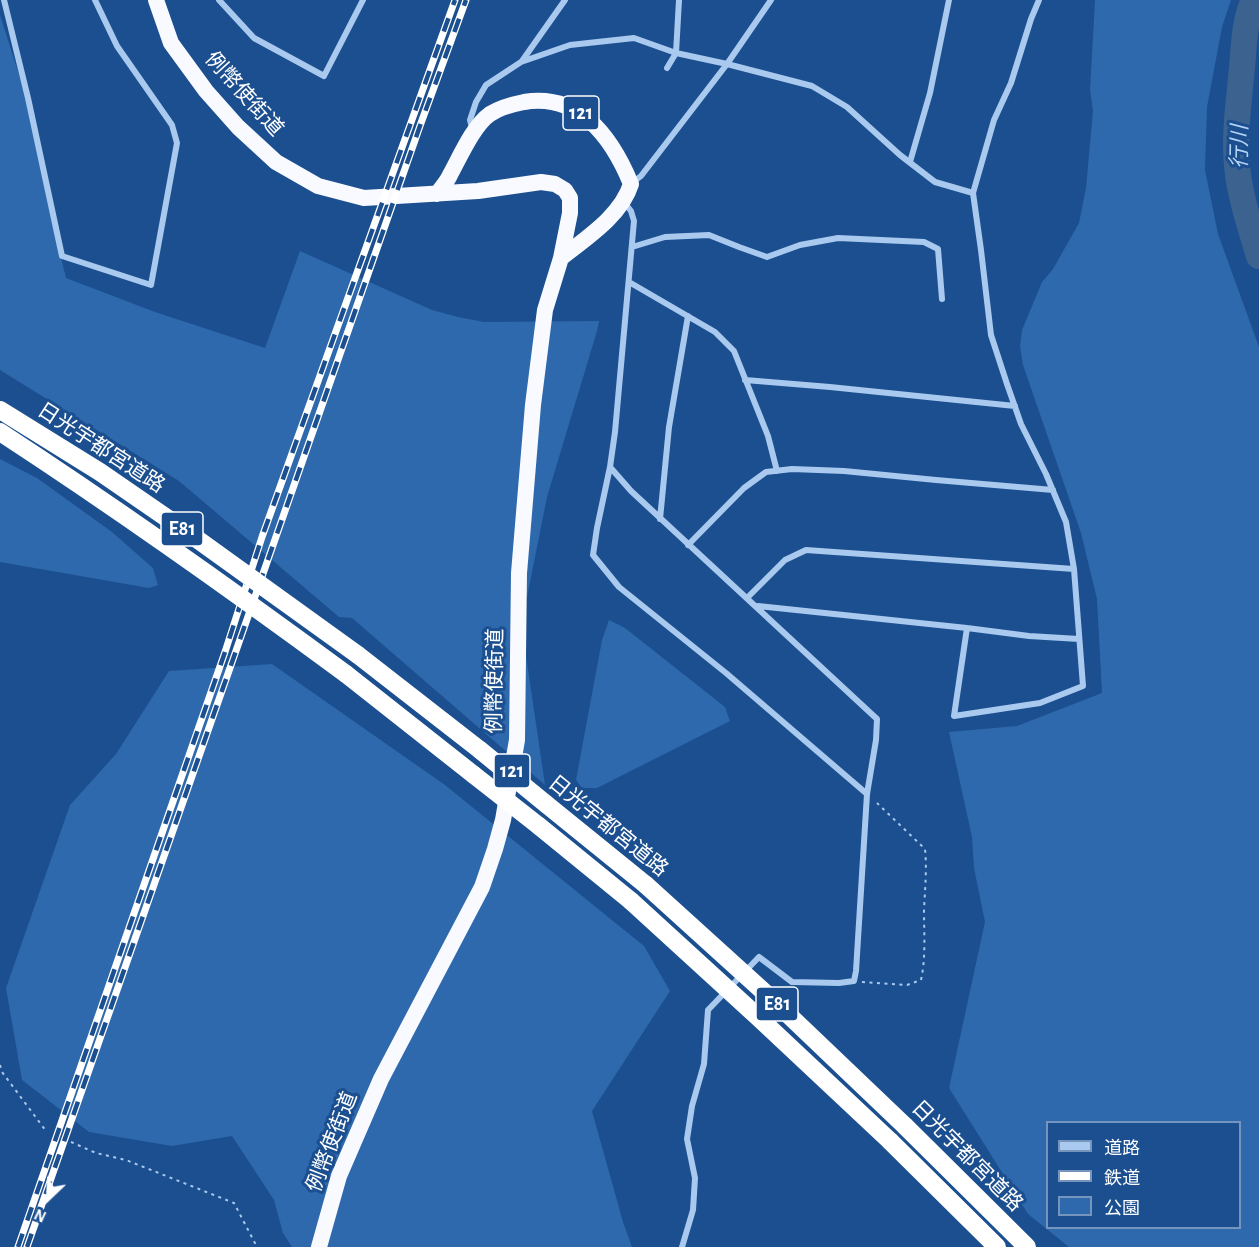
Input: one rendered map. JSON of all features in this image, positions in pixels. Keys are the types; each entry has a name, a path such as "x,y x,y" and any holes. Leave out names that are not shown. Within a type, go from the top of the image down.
{"highway":[{"name":"例幣使街道","path":"156,0 171,43 206,91 238,127 276,162 318,186 364,198 478,191 541,182 555,184 565,190 570,198 570,213 561,258 545,309 533,405 519,573 517,740 503,820 482,887 381,1079 339,1176 319,1247"},
{"name":"121","path":"437,194 449,177 462,150 490,114 515,104 531,101 546,101 563,105 578,111 594,124 623,165 630,184"},
{"path":"561,258 615,212 623,201 630,184"},
{"name":"日光宇都宮道路","path":"0,410 109,478 358,655 480,750 646,885 774,1001 905,1126 1026,1247"},
{"name":"日光宇都宮道路","path":"0,432 178,552 346,674 631,901 890,1141 997,1247"}],"street":[{"path":"4,0 62,256 151,285 177,143 172,125 117,46 95,0"},
{"path":"219,0 254,38 324,76 363,0"},
{"path":"521,62 565,0"},
{"path":"667,68 676,53 679,0"},
{"path":"630,184 641,176 727,64 771,0"},
{"path":"910,162 930,93 949,0"},
{"path":"967,628 954,716 1040,703 1083,686 1074,569 1066,522 1053,489 1021,424 991,335 973,193 994,120 1011,84 1039,0"},
{"path":"473,135 470,120 476,102 486,85 521,62 570,45 634,38 676,53 812,86 847,107 935,182 973,193"},
{"path":"623,201 632,211 634,221 632,247 615,432 593,555 620,587 726,673 867,794"},
{"path":"632,247 665,237 709,234 766,257 800,245 838,238 924,242 938,249 942,299"},
{"path":"629,282 715,332 734,351 768,436 777,471"},
{"path":"660,519 669,427 688,316"},
{"path":"745,380 1015,406"},
{"path":"610,467 660,519 877,719 867,794 854,981 792,982 759,957 708,1010 704,1064 692,1106 687,1139 695,1178 693,1210 682,1247"},
{"path":"688,545 744,488 766,472 792,469 844,471 1053,489"},
{"path":"747,598 785,560 806,550 1074,569"},
{"path":"756,606 1029,636 1079,639"}],"path":[{"path":"854,981 907,985 921,980 925,964 925,849 867,794"},
{"path":"0,1065 2,1072 46,1131"},
{"path":"71,1142 96,1153 126,1160 234,1203 257,1247"}],"green space":[{"path":"1095,0 1231,0 1222,27 1207,107 1205,170 1218,234 1259,347 1259,1247 1069,1247 1047,1229 1241,1229 1241,1121 1046,1121 1046,1228 1028,1214 949,1088 985,922 974,868 972,837 949,732 1017,726 1102,693 1097,599 1081,533 1023,365 1020,346 1022,330 1042,282 1053,269 1079,223 1086,188 1093,111 1090,90"},
{"path":"0,15 33,119 51,217 66,278 155,312 265,348 300,251 432,310 458,317 484,322 599,321 547,497 527,597 518,601 545,785 352,618 339,617 179,481 0,370"},
{"path":"0,459 37,478 112,532 153,568 158,585 149,588 0,562"},
{"path":"609,620 625,628 725,707 730,721 597,788 582,788 576,780 602,640"},
{"path":"272,664 445,785 644,946 670,991 592,1111 632,1247 292,1247 283,1233 274,1200 232,1136 172,1146 89,1132 22,1080 6,988 70,805 116,754 169,671"}],"waterway":[{"name":"行川","path":"1254,0 1245,34 1236,154 1238,178 1259,256"}],"railway":[{"path":"18,1247 225,652 262,537 455,0"},
{"path":"27,1247 466,0"}]}
